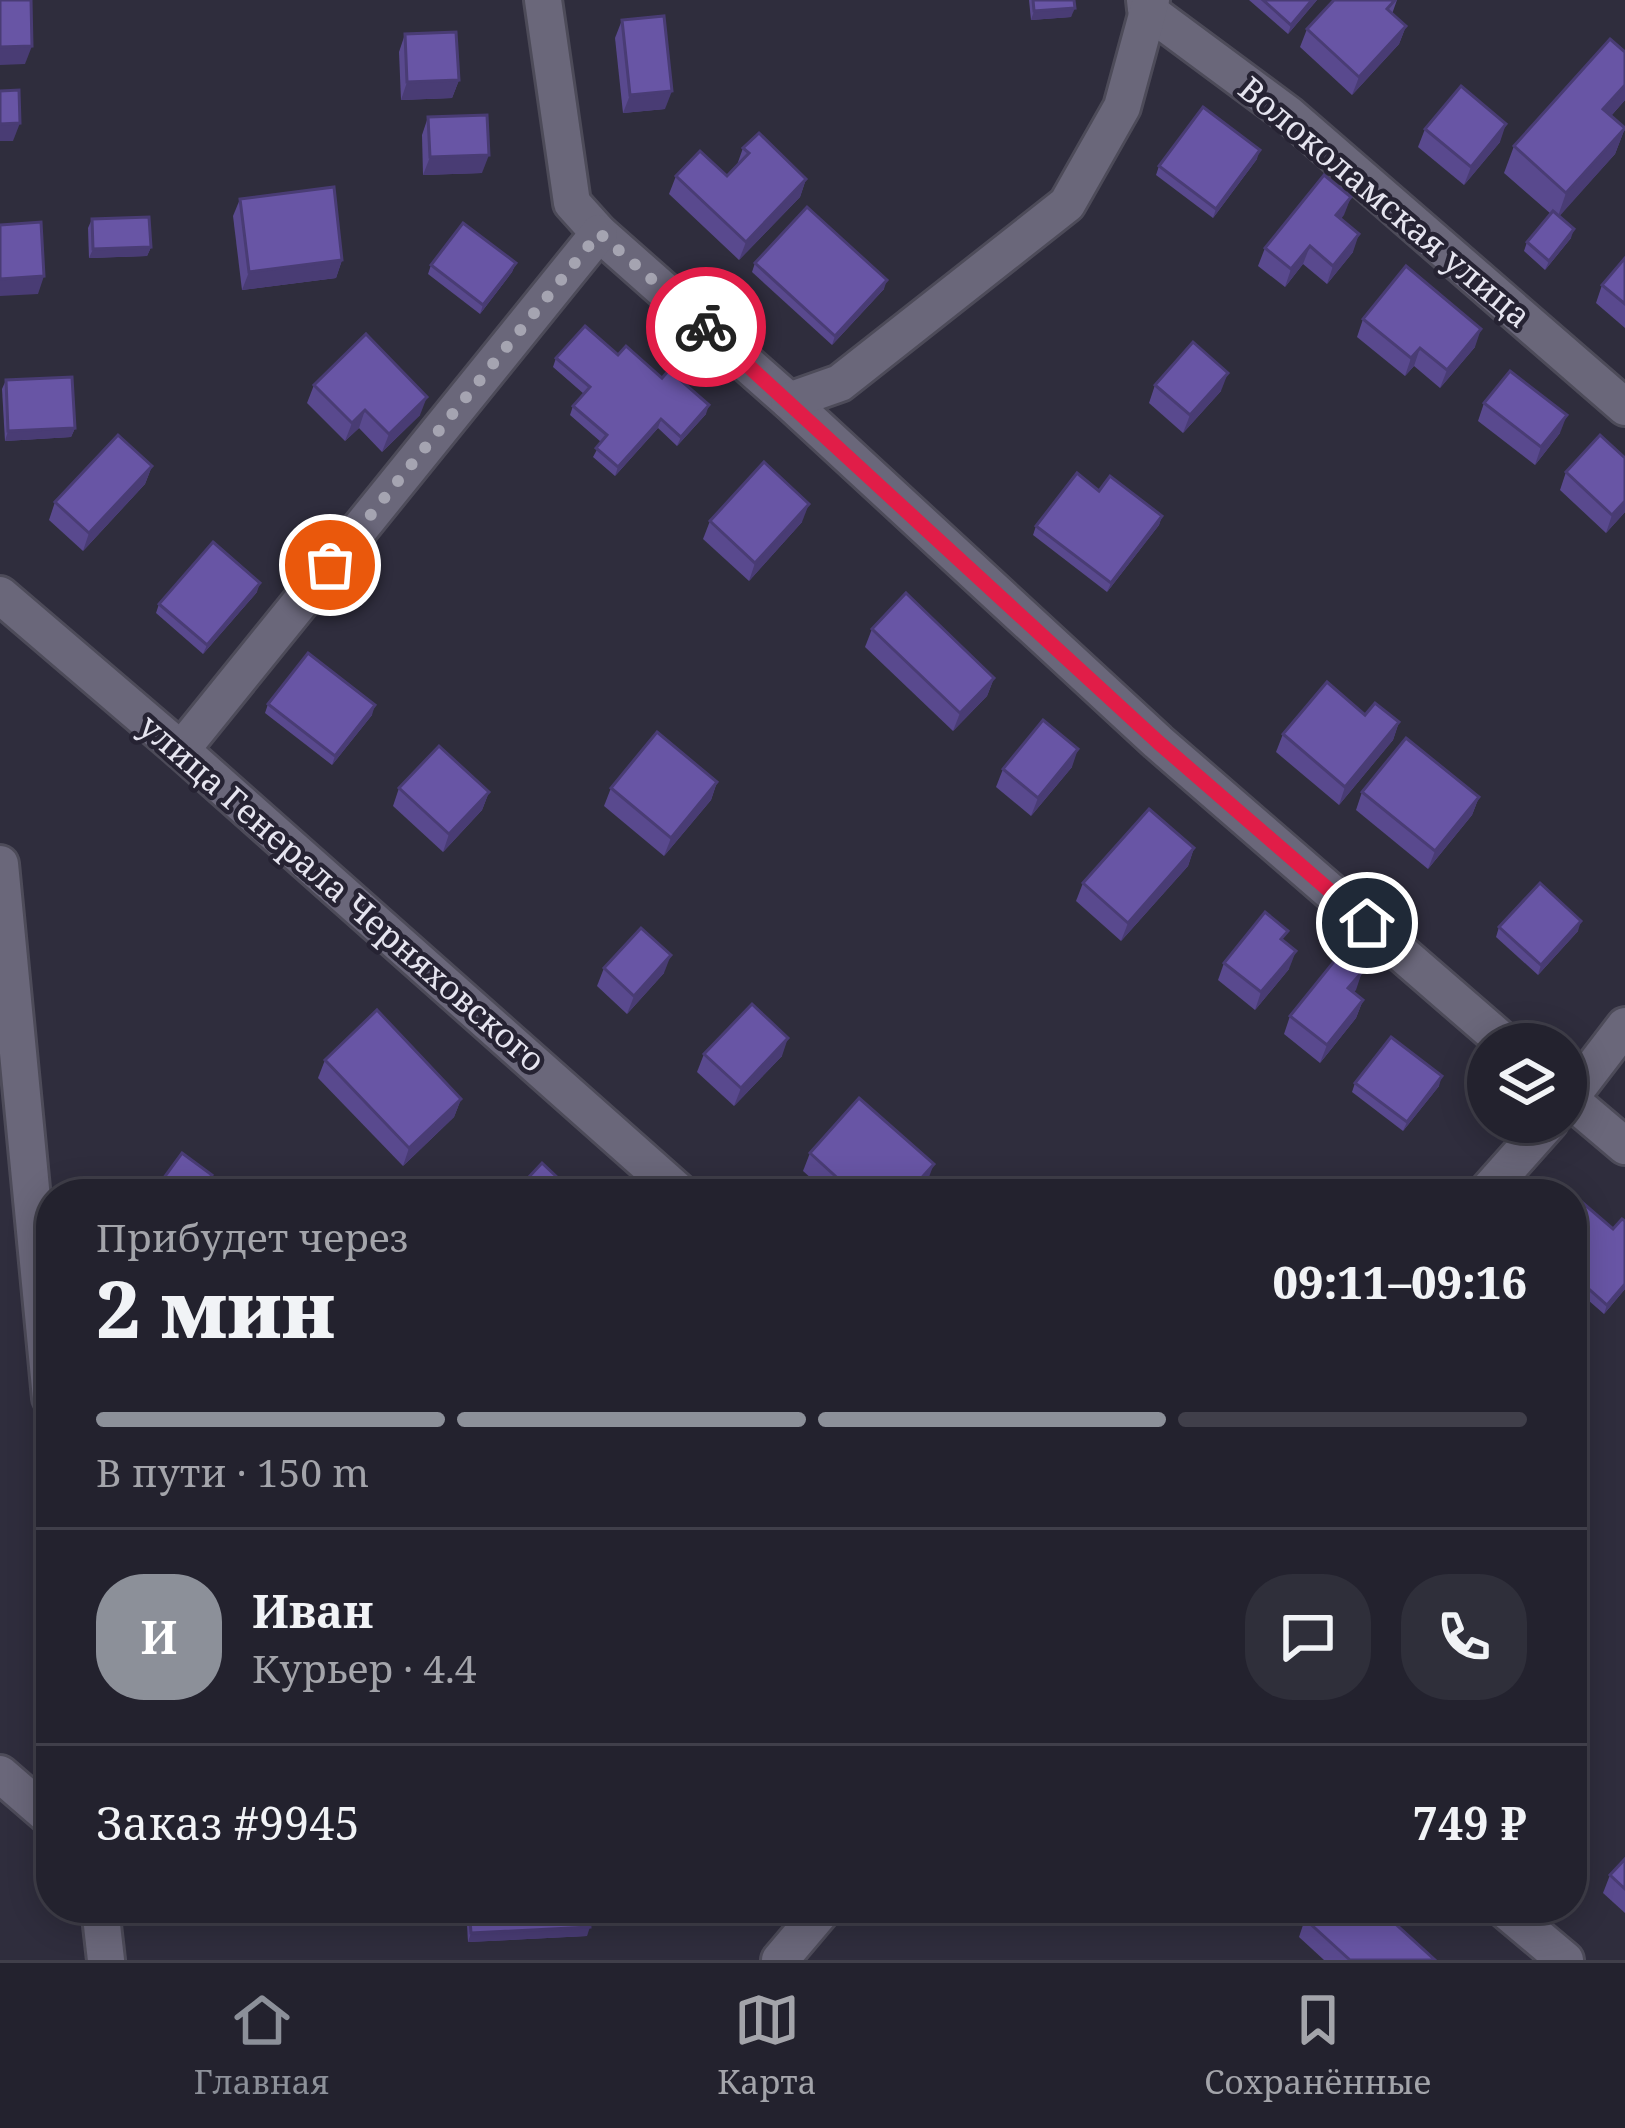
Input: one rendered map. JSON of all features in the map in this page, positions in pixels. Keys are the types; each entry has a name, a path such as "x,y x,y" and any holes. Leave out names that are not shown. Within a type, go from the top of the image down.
{"street":[{"path":"543,0 572,203 599,233 789,401 1158,742 1482,1023"},
{"path":"789,401 840,383 1067,204 1122,107 1148,3"},
{"name":"Волоколамская улица","path":"1148,3 1289,116 1625,407"},
{"path":"181,750 599,233"},
{"name":"улица Генерала Черняховского","path":"0,595 664,1179"},
{"path":"0,864 36,1241"},
{"path":"1587,1074 1625,1026"},
{"path":"1587,1121 1625,1146"},
{"path":"1498,1179 1530,1143"},
{"path":"0,1774 36,1805"},
{"path":"102,1923 106,1960"},
{"path":"780,1960 811,1923"},
{"path":"1521,1923 1564,1960"}],"building":[{"path":"0,0 31,0 32,46 0,47"},
{"path":"1033,0 1074,0 1075,8 1034,11"},
{"path":"1263,0 1312,0 1291,25"},
{"path":"1334,0 1395,0 1387,9 1406,26 1359,77 1307,29"},
{"path":"664,16 672,91 630,95 622,20"},
{"path":"456,32 459,80 407,82 405,34"},
{"path":"1610,39 1625,52 1625,85 1603,109 1625,128 1566,193 1514,146"},
{"path":"1461,86 1506,124 1471,167 1425,129"},
{"path":"19,90 20,123 0,124 0,91"},
{"path":"1203,107 1260,150 1216,209 1159,166"},
{"path":"487,115 489,155 430,157 428,117"},
{"path":"759,133 806,179 746,242 676,176 700,151 727,176 749,153 743,148"},
{"path":"1324,175 1351,197 1336,215 1359,234 1333,266 1310,246 1291,269 1265,248"},
{"path":"334,187 342,260 249,272 240,199"},
{"path":"807,207 887,280 835,336 755,263"},
{"path":"1553,211 1574,229 1549,261 1527,242"},
{"path":"149,217 151,247 93,249 92,219"},
{"path":"41,222 44,276 0,279 0,225"},
{"path":"463,223 516,263 483,305 431,265"},
{"path":"1625,258 1625,304 1602,285"},
{"path":"1406,266 1481,329 1447,370 1420,348 1411,358 1363,319"},
{"path":"585,326 618,355 626,346 662,378 669,370 709,405 681,437 661,419 618,467 596,448 607,435 573,406 590,387 556,358"},
{"path":"366,334 427,397 389,434 365,410 352,423 314,385"},
{"path":"1193,342 1228,373 1190,415 1155,385"},
{"path":"1510,371 1567,415 1541,447 1484,403"},
{"path":"72,377 75,428 8,431 6,380"},
{"path":"118,435 152,466 89,533 55,502"},
{"path":"1600,435 1625,458 1625,501 1612,515 1566,472"},
{"path":"764,462 809,504 755,563 710,521"},
{"path":"1077,473 1099,491 1110,476 1162,516 1111,583 1036,526"},
{"path":"213,542 260,583 207,645 159,604"},
{"path":"906,593 994,678 960,713 872,629"},
{"path":"308,653 375,705 335,756 268,704"},
{"path":"1327,682 1365,715 1375,703 1399,722 1345,787 1283,734"},
{"path":"1043,720 1078,749 1038,798 1003,769"},
{"path":"657,732 717,782 671,838 611,788"},
{"path":"1406,738 1479,797 1435,851 1362,792"},
{"path":"439,746 489,792 449,834 399,788"},
{"path":"1149,809 1194,848 1128,923 1083,883"},
{"path":"1540,883 1581,921 1541,965 1499,927"},
{"path":"1265,912 1288,931 1281,939 1296,951 1261,992 1224,963"},
{"path":"641,928 671,955 634,996 604,968"},
{"path":"1340,954 1362,972 1348,988 1363,1000 1327,1045 1290,1016"},
{"path":"752,1004 788,1038 741,1088 704,1054"},
{"path":"377,1010 461,1099 409,1148 325,1060"},
{"path":"1391,1037 1442,1076 1407,1122 1355,1083"},
{"path":"859,1098 934,1164 920,1179 839,1179 810,1153"},
{"path":"182,1153 212,1175 209,1179 163,1179"},
{"path":"542,1163 559,1179 527,1179"},
{"path":"1587,1207 1613,1229 1625,1221 1625,1284 1607,1305 1587,1287"},
{"path":"1625,1859 1625,1889 1610,1875"},
{"path":"470,1923 590,1923 590,1927 471,1933"},
{"path":"1309,1923 1394,1923 1435,1960 1350,1960"}],"way so far":[{"path":"330,565 599,233 706,327"}],"route":[{"path":"706,327 1158,742 1367,923"}]}
